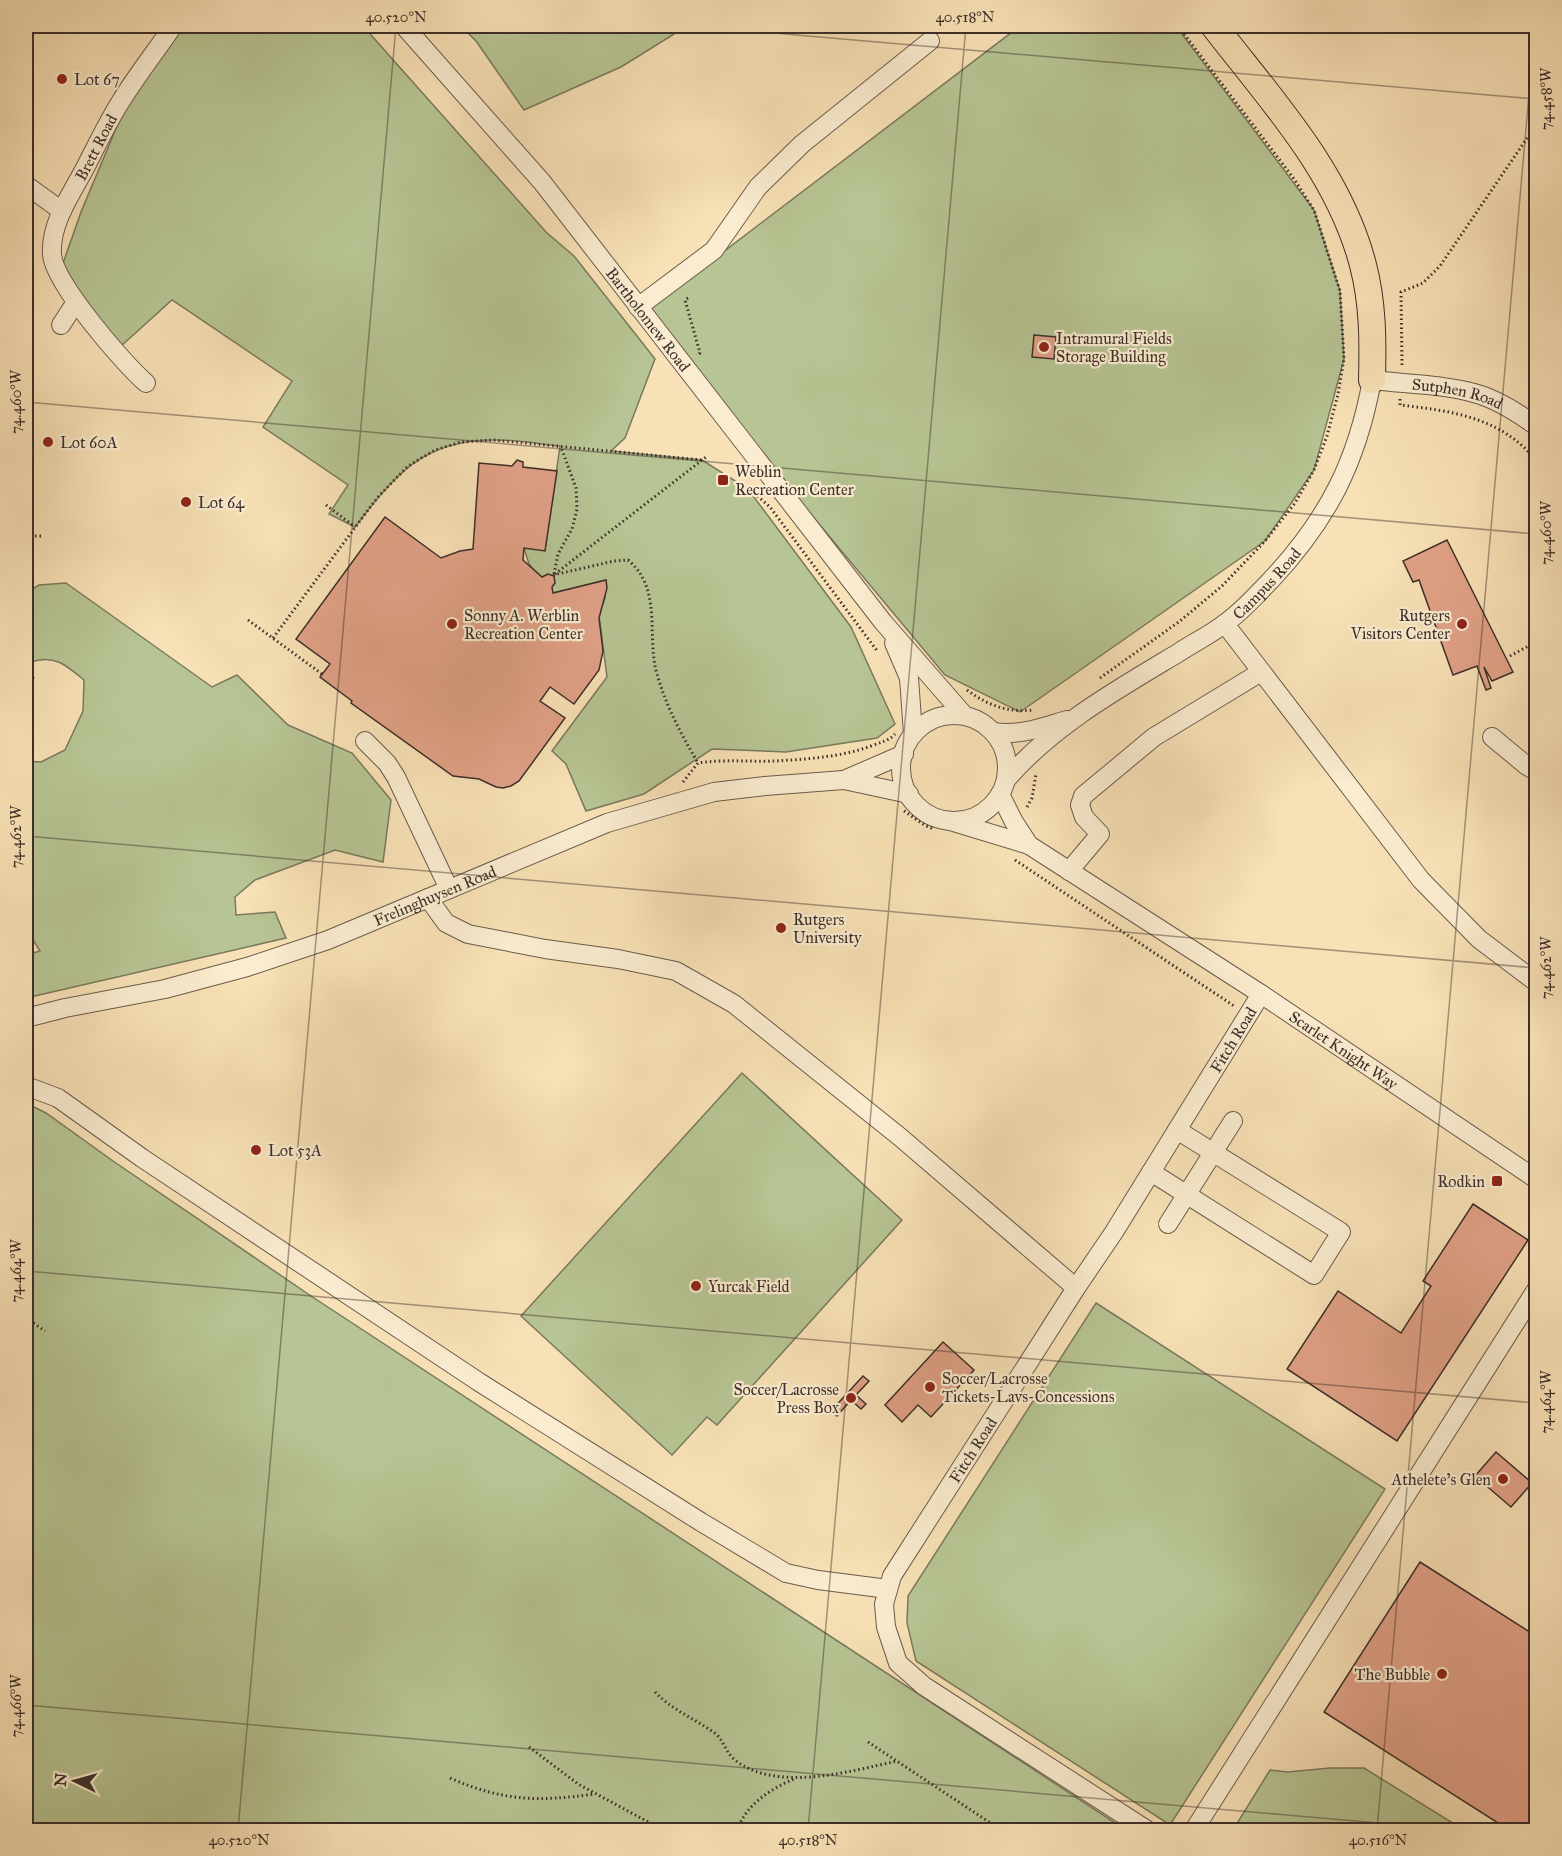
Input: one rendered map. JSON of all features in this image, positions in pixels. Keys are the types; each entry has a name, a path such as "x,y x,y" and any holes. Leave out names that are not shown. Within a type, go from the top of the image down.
{"highway":[{"path":"1214,26 1310,151 1347,215 1364,268 1368,292 1372,380"}],"street":[{"name":"Brett Road","path":"146,383 124,361 76,302 56,271 52,255 56,227 62,211 121,102 173,26"},
{"name":"Bartholomew Road","path":"404,26 528,165 883,622 964,715"},
{"path":"638,307 714,250 758,187 802,144 930,41"},
{"path":"26,185 62,211"},
{"path":"62,325 76,302"},
{"name":"Sutphen Road","path":"1372,380 1443,387 1476,393 1502,404 1536,426"},
{"name":"Campus Road","path":"1003,787 1025,758 1077,717 1225,624 1281,569 1326,510 1344,475 1359,437 1372,380"},
{"name":"Bartholomew Road","path":"883,622 903,660 909,678 905,734"},
{"path":"1225,624 1421,880 1479,939 1536,982"},
{"path":"1069,871 1100,834 1084,817 1080,805 1083,796 1154,737 1261,672"},
{"path":"944,825 979,815 991,806 1003,787 1007,765 1005,750 994,732 964,715 939,717 905,734 902,767 905,802 920,807 944,825 1029,845"},
{"name":"Campus Road","path":"994,732 1008,734 1032,730 1077,717"},
{"path":"1492,737 1536,771"},
{"path":"365,741 387,763 396,777 449,889"},
{"name":"Frelinghuysen Road","path":"26,1018 65,1008 165,989 247,967 328,940 607,823 714,792 844,780 904,754"},
{"name":"Frelinghuysen Road","path":"844,780 905,802"},
{"path":"1003,787 1014,822 1029,845"},
{"name":"Scarlet Knight Way","path":"1029,845 1261,994 1536,1179"},
{"path":"428,898 446,923 468,934 545,950 618,959 676,971 734,1004 900,1137 1076,1288"},
{"name":"Fitch Road","path":"1147,1830 924,1686 898,1663 886,1627 884,1604 892,1576 1151,1172 1261,994"},
{"path":"26,1086 58,1098 142,1158 470,1376 786,1573 818,1580 888,1589"},
{"path":"1168,1224 1233,1121"},
{"path":"1151,1172 1314,1275 1341,1232 1177,1130"},
{"path":"1194,1830 1536,1290"}],"path":[{"path":"1098,680 1180,621 1222,586 1265,541 1295,503 1314,470 1328,436 1344,359 1340,291 1314,210 1178,26"},
{"path":"1402,350 1401,291 1423,283 1440,266 1536,125"},
{"path":"688,298 685,300 700,353 696,356"},
{"path":"1400,405 1461,414 1485,421 1516,440 1536,460"},
{"path":"273,638 377,498 408,466 435,450 461,442 493,440 702,460"},
{"path":"553,575 558,554 572,529 577,509 576,488 560,446"},
{"path":"553,575 706,457"},
{"path":"754,493 770,507 882,658"},
{"path":"326,505 355,526"},
{"path":"26,536 43,536"},
{"path":"553,575 614,561 628,560 638,568 646,582 656,671 667,708 698,762"},
{"path":"248,620 322,674"},
{"path":"1510,656 1536,642"},
{"path":"26,673 34,679"},
{"path":"964,688 980,700 1001,708 1020,712 1043,709"},
{"path":"678,789 698,762 723,759 776,761 825,757 857,751 905,734"},
{"path":"1023,814 1032,798 1037,766"},
{"path":"905,802 926,826 944,825"},
{"path":"1010,857 1248,1015"},
{"path":"26,1318 45,1331"},
{"path":"655,1692 667,1705 718,1735 734,1759 748,1768 769,1774 796,1778 840,1774 897,1761"},
{"path":"868,1742 1001,1830"},
{"path":"529,1747 565,1775 663,1830"},
{"path":"450,1778 486,1792 537,1800 596,1793"},
{"path":"737,1830 752,1807 767,1793 796,1778"}],"green space":[{"path":"181,26 363,26 546,232 574,256 655,359 625,438 611,451 702,460 748,489 851,627 895,724 877,738 786,752 712,749 644,794 586,811 566,764 552,751 607,677 599,615 605,598 606,580 553,593 529,564 524,548 545,550 560,446 500,440 447,446 412,464 397,477 355,527 329,514 348,485 263,427 292,381 172,300 120,347 61,269 81,212 125,107"},
{"path":"461,26 687,26 621,67 524,110 476,41"},
{"path":"1020,26 1176,26 1314,210 1340,291 1344,359 1314,470 1265,541 1020,712 945,675 643,313"},
{"path":"66,583 212,687 237,675 288,725 352,753 391,800 383,862 335,850 255,880 235,897 236,915 275,912 286,938 26,998 26,955 40,951 26,928 26,761 41,762 65,750 83,711 84,680 59,662 46,659 31,662 26,659 26,593 39,585"},
{"name":"Yurcak Field","path":"742,1073 902,1220 717,1425 707,1417 672,1455 521,1316"},
{"path":"26,1103 46,1113 311,1296 1126,1830 26,1830"},
{"path":"1096,1303 1385,1489 1170,1825 916,1661 907,1623 908,1596"},
{"path":"1364,1768 1464,1830 1233,1830 1270,1770 1288,1772"}],"building":[{"name":"Intramural Fields Storage Building","path":"1034,335 1056,337 1054,359 1032,357"},
{"name":"Sonny A. Werblin Recreation Center","path":"517,460 523,462 523,467 557,471 545,551 524,548 523,560 542,577 548,574 554,576 553,593 606,580 607,588 599,618 603,651 599,670 574,704 550,687 540,701 565,718 519,781 503,788 479,779 453,776 351,703 352,701 320,677 330,664 296,639 385,517 441,558 473,549 479,463 512,466"},
{"name":"Rutgers Visitors Center","path":"1447,540 1513,672 1492,681 1484,667 1491,688 1486,690 1477,666 1453,675 1419,580 1413,582 1403,561"},
{"path":"1473,1204 1528,1240 1397,1441 1287,1369 1338,1291 1401,1333 1431,1286 1423,1281"},
{"name":"Soccer/Lacrosse Tickets-Lavs-Concessions","path":"943,1342 974,1370 931,1417 918,1405 902,1422 885,1405"},
{"name":"Soccer/Lacrosse Press Box","path":"863,1376 869,1381 856,1395 866,1404 861,1409 851,1400 837,1416 831,1411"},
{"name":"Athelete's Glen","path":"1496,1452 1532,1483 1511,1507 1475,1476"},
{"name":"The Bubble","path":"1420,1562 1536,1636 1536,1830 1509,1830 1324,1712"}],"place":[{"name":"Lot 67","path":"62,79"},
{"name":"Intramural Fields Storage Building","path":"1044,347"},
{"name":"Lot 60A","path":"48,442"},
{"name":"Weblin Recreation Center","path":"723,480"},
{"name":"Lot 64","path":"186,502"},
{"name":"Sonny A. Werblin Recreation Center","path":"452,624"},
{"name":"Rutgers Visitors Center","path":"1462,624"},
{"name":"Rutgers University","path":"781,928"},
{"name":"Lot 53A","path":"256,1150"},
{"name":"Rodkin","path":"1497,1181"},
{"name":"Yurcak Field","path":"696,1286"},
{"name":"Soccer/Lacrosse Tickets-Lavs-Concessions","path":"930,1387"},
{"name":"Soccer/Lacrosse Press Box","path":"851,1398"},
{"name":"Athelete's Glen","path":"1503,1479"},
{"name":"The Bubble","path":"1442,1674"}]}
